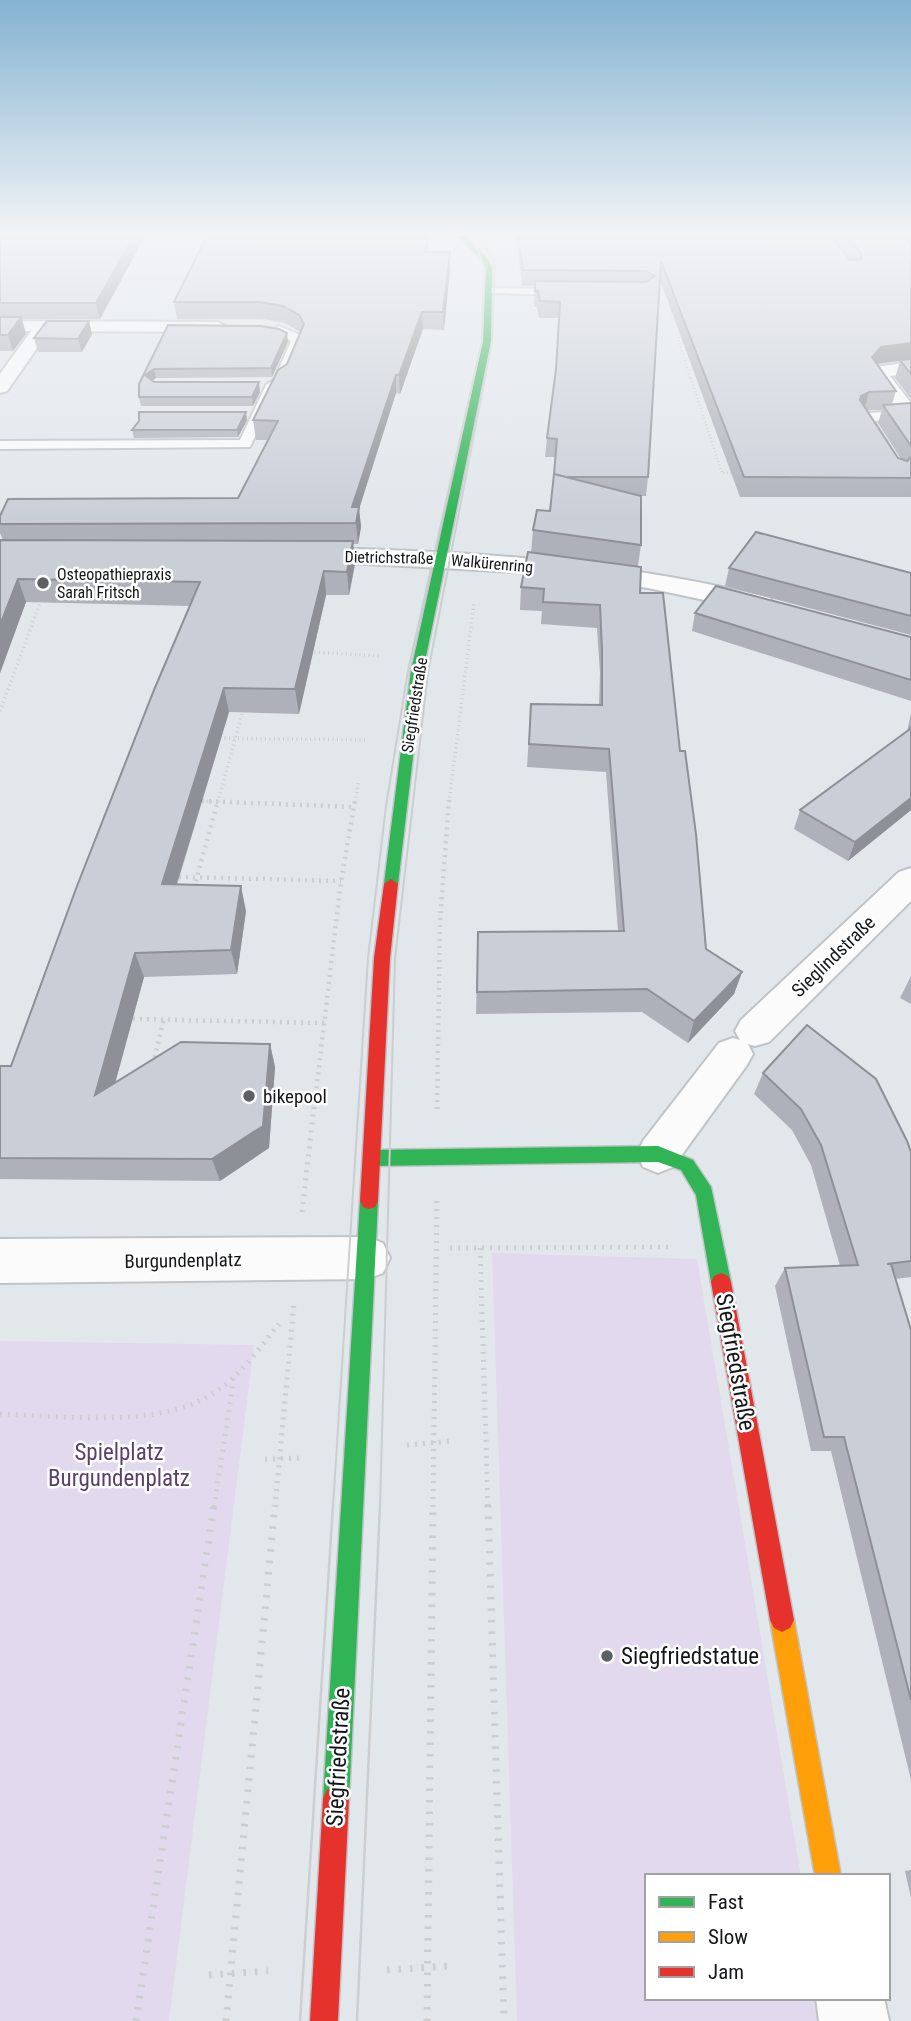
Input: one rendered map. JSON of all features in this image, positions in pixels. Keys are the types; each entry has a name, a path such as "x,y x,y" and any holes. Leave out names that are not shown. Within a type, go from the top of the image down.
{"street":[{"path":"0,387 41,330"},
{"name":"Siegfriedstraße","path":"324,2021 382,958 417,671 488,330"},
{"path":"911,368 883,370 880,375 901,406 911,414"},
{"name":"Dietrichstraße","path":"277,555 441,558"},
{"name":"Walkürenring","path":"441,558 614,576 679,586 790,611"},
{"name":"Sieglindstraße","path":"658,1154 744,1042 911,880"},
{"name":"Siegfriedstraße","path":"372,1158 658,1154 687,1165 705,1193 828,1874"},
{"name":"Burgundenplatz","path":"0,1261 367,1258"},
{"path":"850,2000 854,2021"}],"lane":[{"path":"0,445 245,444 254,413 267,385 281,382 297,341 296,338 277,330"},
{"path":"886,453 864,417 911,414"}],"path":[{"path":"678,339 686,331"},
{"path":"678,339 691,339"},
{"path":"678,339 722,473 736,473"},
{"path":"428,2021 441,931 456,711 476,590"},
{"path":"0,711 40,603"},
{"path":"309,652 382,656"},
{"path":"192,898 242,713"},
{"path":"220,738 366,740"},
{"path":"202,801 354,807"},
{"path":"179,877 341,881"},
{"path":"133,1019 324,1023"},
{"path":"152,1068 164,1019"},
{"path":"304,1197 313,1118"},
{"path":"450,1248 680,1247"},
{"path":"480,1248 505,2021"},
{"path":"226,2021 293,1323"},
{"path":"0,1414 154,1416 208,1397 234,1377 279,1324"},
{"path":"136,2021 234,1377"},
{"path":"399,1446 452,1441"},
{"path":"265,1459 318,1458"},
{"path":"386,1970 450,1965"},
{"path":"209,1975 272,1970"}],"green space":[{"path":"492,1253 697,1259 801,1874 645,1874 645,2000 821,2000 825,2021 517,2021"},
{"name":"Spielplatz Burgundenplatz","path":"0,1341 254,1345 169,2021 0,2021"}],"building":[{"path":"0,330 11,330 8,335 0,335"},
{"path":"40,330 83,330 78,339 34,338"},
{"path":"165,330 282,330 287,333 271,368 154,369 145,375 154,382 259,382 252,397 139,397 139,384"},
{"path":"301,330 415,330 399,375 396,375 352,507 359,507 356,523 0,524 0,516 8,499 238,498 278,421 253,420 278,370 287,364"},
{"path":"558,330 657,330 648,477 565,477 554,474 557,439 547,438"},
{"path":"688,330 911,330 911,343 881,347 872,357 896,391 869,392 861,396 860,400 898,458 907,461 911,457 911,478 744,477"},
{"path":"911,359 911,374 900,360"},
{"path":"911,403 911,446 883,405"},
{"path":"139,412 246,412 237,430 132,430 139,421"},
{"path":"554,474 641,496 641,545 533,530 537,510 550,511"},
{"path":"756,532 911,573 911,616 729,568"},
{"path":"0,540 353,541 347,572 324,571 295,689 224,688 162,884 241,886 231,950 135,953 95,1095 181,1042 270,1044 263,1126 212,1159 0,1158 0,1066 11,1066 77,886 154,690 200,582 18,579 0,625"},
{"path":"528,552 641,567 640,593 663,593 680,751 685,751 696,834 706,949 742,972 694,1021 647,989 477,992 478,932 624,931 609,749 529,744 531,704 602,705 600,605 543,602 544,589 521,587"},
{"path":"716,586 911,637 911,680 695,613"},
{"path":"911,726 911,798 855,842 800,810 910,729"},
{"path":"807,1025 876,1079 911,1152 911,1261 887,1264 891,1264 911,1330 911,1700 844,1437 824,1437 785,1268 858,1265 821,1145 801,1109 763,1073"}],"tram line":[{"path":"333,1507 368,958 386,806 408,671 482,330"},
{"path":"380,1507 395,959 428,672 492,330"},
{"path":"300,2021 333,1505"},
{"path":"357,2021 380,1505"}],"traffic: fast":[{"path":"391,884 417,671 487,330"},
{"path":"372,1158 658,1154 687,1165 705,1193 721,1282"},
{"path":"336,1799 369,1201"}],"traffic: slow":[{"path":"782,1620 828,1874"}],"traffic: jam":[{"path":"369,1201 382,958 391,884"},
{"path":"721,1282 782,1620"},
{"path":"324,2021 336,1799"}],"place":[{"name":"Osteopathiepraxis Sarah Fritsch","path":"43,583"},
{"name":"bikepool","path":"249,1096"},
{"name":"Siegfriedstatue","path":"607,1656"}]}
